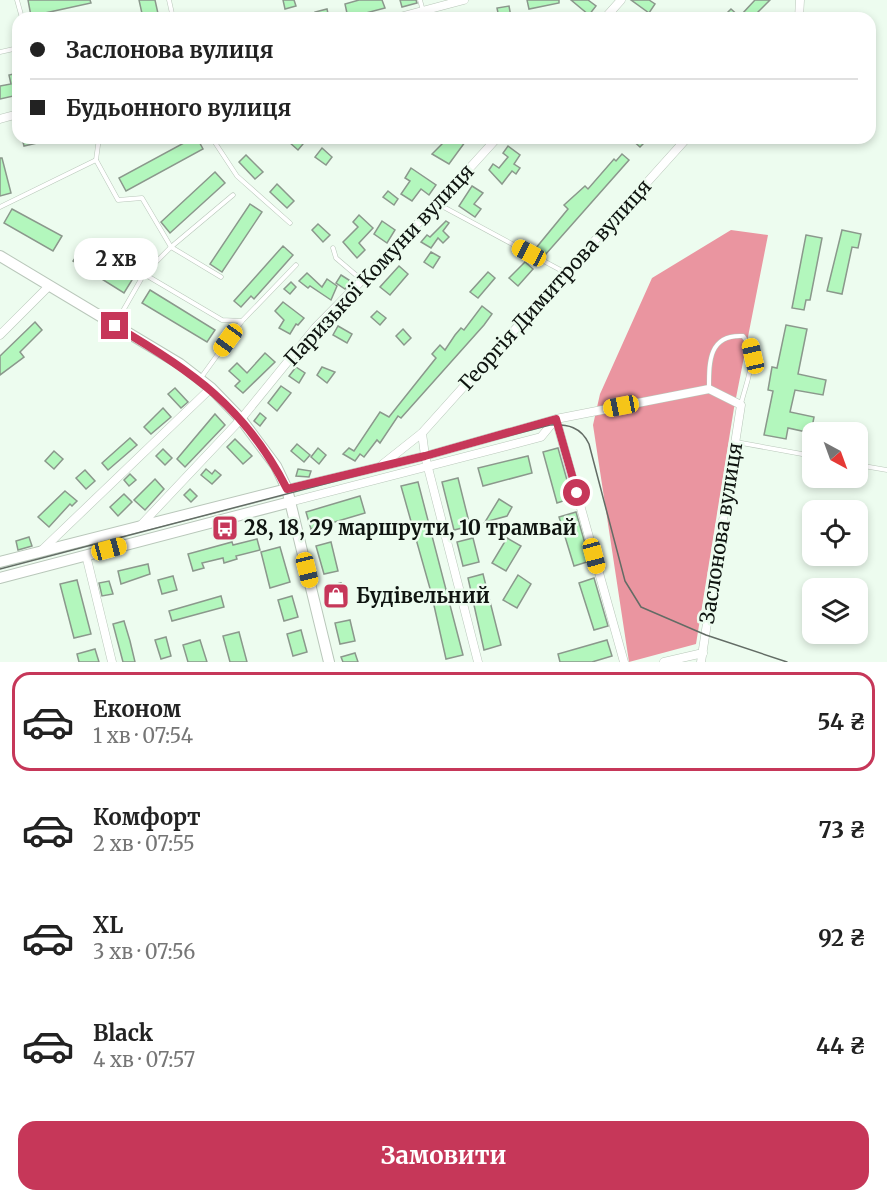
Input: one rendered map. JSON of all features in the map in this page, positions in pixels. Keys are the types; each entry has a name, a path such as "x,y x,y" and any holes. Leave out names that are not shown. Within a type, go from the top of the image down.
{"street":[{"path":"419,12 464,0"},
{"path":"610,12 621,0"},
{"name":"Паризької Комуни вулиця","path":"141,525 241,419 315,328 437,204 492,144"},
{"name":"Георгія Димитрова вулиця","path":"380,467 422,433 682,144"},
{"path":"0,256 180,364 211,388 241,419 276,466 287,489 329,662"},
{"path":"0,335 49,286"},
{"path":"40,551 211,388"},
{"path":"709,389 741,405"},
{"name":"Георгія Димитрова вулиця","path":"0,562 425,456 556,419 709,389"},
{"name":"Заслонова вулиця","path":"701,662 741,405"},
{"path":"0,578 541,437 556,419"},
{"path":"556,419 624,662"},
{"path":"422,433 425,456 478,662"},
{"path":"86,555 112,662"},
{"path":"664,662 703,653"}],"lane":[{"path":"420,0 423,11"},
{"path":"98,144 96,160 118,200 142,198 171,247 221,277"},
{"path":"216,144 237,176 290,223"},
{"path":"0,207 96,160"},
{"path":"115,326 144,274 171,247 233,195"},
{"path":"437,204 566,273"},
{"path":"333,248 336,258 363,281"},
{"path":"199,379 242,321 296,265"},
{"path":"144,274 222,320 242,321"},
{"path":"709,389 710,357 719,342 733,335 743,336 750,343 753,356 741,405"},
{"path":"735,442 802,454"},
{"path":"868,467 887,470"}],"shaded area":[{"path":"731,230 768,235 734,408 696,644 629,662 593,425 600,394 652,278"}],"building":[{"path":"28,0 90,0 91,3 49,12 30,12"},
{"path":"139,0 155,0 158,12 142,12"},
{"path":"283,0 294,0 296,6 285,9"},
{"path":"359,0 382,0 385,8 370,12 347,12 345,4"},
{"path":"400,0 416,0 417,3 402,7"},
{"path":"527,0 559,0 559,3 529,9"},
{"path":"571,0 588,0 596,6 591,12 585,12"},
{"path":"631,0 649,0 655,4 648,12"},
{"path":"755,0 770,0 758,12 744,12"},
{"path":"509,6 510,12 498,12 497,8"},
{"path":"12,74 12,96 0,99 0,86 11,84 9,75"},
{"path":"182,144 200,144 203,149 126,191 119,178"},
{"path":"291,144 303,144 298,150"},
{"path":"442,144 464,144 449,164 432,154"},
{"path":"508,146 520,155 514,164 520,168 516,174 512,171 502,184 489,170 493,164 499,168 508,157 503,153"},
{"path":"322,148 332,157 326,165 315,157"},
{"path":"622,154 629,160 545,255 536,248 568,209 564,205 585,186 588,189 614,159 616,161"},
{"path":"246,155 263,172 255,179 239,162"},
{"path":"0,158 2,158 11,193 0,196"},
{"path":"411,168 436,185 429,195 421,189 412,201 401,194 410,181 405,178"},
{"path":"215,172 225,183 170,233 161,222"},
{"path":"277,184 294,201 287,208 270,192"},
{"path":"472,186 483,193 474,204 481,209 475,217 459,206"},
{"path":"388,191 398,199 394,205 383,197"},
{"path":"250,204 262,212 222,272 210,264"},
{"path":"12,209 62,236 53,251 4,223"},
{"path":"359,215 373,228 359,243 365,250 357,258 343,242 358,227 353,222"},
{"path":"382,221 395,230 387,243 374,234"},
{"path":"446,221 449,223 443,231 449,237 443,243 438,238 431,248 421,242 427,235 430,237"},
{"path":"318,224 330,235 323,242 312,230"},
{"path":"842,230 861,234 858,248 852,247 842,294 827,291"},
{"path":"806,235 822,238 810,300 806,300 804,310 792,308"},
{"path":"283,246 293,255 254,299 251,296 241,307 234,301"},
{"path":"82,248 132,280 124,293 73,261"},
{"path":"431,252 440,257 433,268 424,262"},
{"path":"525,262 533,269 518,286 509,278"},
{"path":"399,266 408,274 390,295 380,287"},
{"path":"488,272 495,278 478,298 470,292"},
{"path":"307,273 322,287 327,279 337,286 331,300 299,281"},
{"path":"341,275 352,282 345,289 336,283"},
{"path":"291,282 296,287 290,294 284,289"},
{"path":"150,290 215,330 207,342 142,303"},
{"path":"283,302 304,318 298,325 296,324 290,334 279,328 284,320 275,311"},
{"path":"482,306 492,314 484,325 401,418 398,416 380,443 377,440 364,457 360,454 355,461 343,454 349,448 354,451 380,412 389,417 436,358 432,354 440,345 445,350 455,335 461,328 464,330"},
{"path":"377,311 386,318 380,325 371,317"},
{"path":"35,322 42,330 20,352 24,357 0,375 0,356"},
{"path":"786,325 807,329 798,374 826,380 823,395 795,390 790,412 814,417 813,422 802,422 802,431 788,428 786,439 764,435 773,391 768,390 772,367 777,368"},
{"path":"338,326 352,334 347,343 333,335"},
{"path":"403,329 411,338 404,345 396,336"},
{"path":"265,353 275,362 243,393 235,386 240,381 229,371 237,363 247,373"},
{"path":"296,367 305,373 299,383 289,376"},
{"path":"322,367 335,372 327,383 317,375"},
{"path":"281,386 291,393 277,411 268,403"},
{"path":"175,388 188,402 181,408 168,394"},
{"path":"163,408 171,417 151,434 144,427"},
{"path":"260,413 266,418 260,426 254,421"},
{"path":"215,414 225,425 185,467 177,459"},
{"path":"130,438 137,445 108,470 102,463"},
{"path":"235,439 252,456 243,464 227,447"},
{"path":"297,444 310,455 304,462 291,451"},
{"path":"318,448 326,455 319,464 311,457"},
{"path":"558,448 572,498 557,503 543,452"},
{"path":"163,449 172,458 165,465 156,456"},
{"path":"54,451 63,459 54,469 45,461"},
{"path":"528,456 532,473 483,486 478,468"},
{"path":"206,469 212,474 215,470 221,475 212,484 201,475"},
{"path":"298,469 311,471 309,477 296,476"},
{"path":"85,470 95,481 86,489 76,478"},
{"path":"130,474 136,480 129,486 124,480"},
{"path":"458,478 470,526 454,530 442,482"},
{"path":"155,479 164,489 145,510 134,500"},
{"path":"418,482 463,655 446,659 431,592 401,486"},
{"path":"190,489 197,496 191,502 184,495"},
{"path":"65,491 77,501 72,506 70,504 49,527 38,517"},
{"path":"124,494 132,502 118,516 110,507"},
{"path":"360,496 365,513 311,529 306,512"},
{"path":"499,499 512,507 507,516 485,522"},
{"path":"576,512 590,561 574,566 559,517"},
{"path":"29,537 32,546 18,550 16,541"},
{"path":"473,538 479,562 463,566 457,542"},
{"path":"507,538 521,546 506,571 492,563"},
{"path":"257,539 260,550 236,556 237,559 224,563 223,558 202,563 204,568 193,571 188,554 232,542 233,545"},
{"path":"331,542 338,571 324,574 316,546"},
{"path":"280,547 290,582 270,588 261,552"},
{"path":"148,564 150,574 121,584 118,571"},
{"path":"483,574 501,645 484,650 468,578"},
{"path":"518,575 531,584 517,608 503,600"},
{"path":"173,576 177,590 162,594 158,580"},
{"path":"594,578 608,626 594,630 579,583"},
{"path":"77,580 91,634 74,638 60,584"},
{"path":"109,581 113,594 102,596 99,583"},
{"name":"Будівельний","path":"341,583 347,604 330,608 325,587"},
{"path":"221,596 224,607 172,621 169,611"},
{"path":"292,596 298,617 284,621 278,600"},
{"path":"350,620 355,641 340,644 335,623"},
{"path":"124,621 135,662 123,662 113,624"},
{"path":"301,630 307,652 293,656 287,634"},
{"path":"239,632 247,662 230,662 223,636"},
{"path":"166,637 171,656 161,659 155,640"},
{"path":"200,640 207,662 188,662 183,645"},
{"path":"607,640 612,656 592,662 560,662 558,654"},
{"path":"95,649 99,662 79,662 77,654"},
{"path":"355,653 358,662 343,662 341,657"}],"tram line":[{"path":"0,569 550,425 563,425 578,430 589,444 625,581 641,607 706,635 787,662"}],"place":[{"name":"28, 18, 29 маршрути, 10 трамвай","path":"225,528"},
{"name":"Будівельний","path":"336,596"}],"route":[{"path":"115,326 180,364 211,388 241,419 276,466 287,489 425,456 536,427 556,419 577,493"}]}
